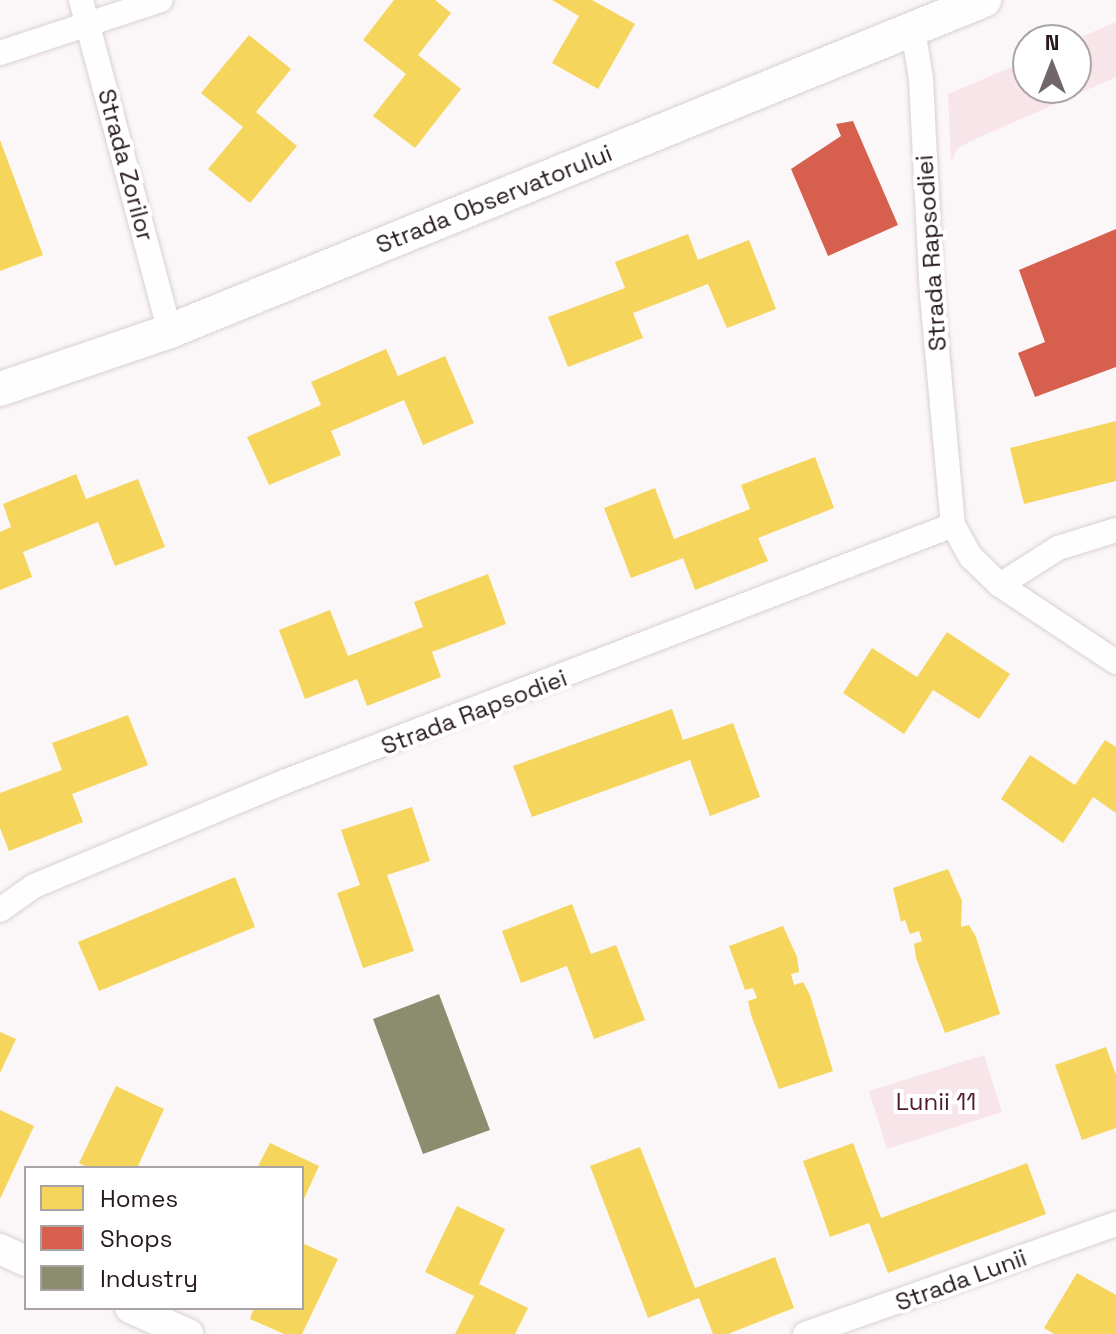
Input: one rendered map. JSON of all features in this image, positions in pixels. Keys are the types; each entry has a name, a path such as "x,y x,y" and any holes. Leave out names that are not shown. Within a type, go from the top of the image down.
{"main road":[{"name":"Strada Observatorului","path":"0,389 170,331 984,0"}],"street":[{"name":"Strada Zorilor","path":"81,0 170,331"},
{"path":"0,53 161,0"},
{"name":"Strada Rapsodiei","path":"913,29 921,79 932,295 953,525 971,557 1000,585 1116,662"},
{"name":"Strada Rapsodiei","path":"0,910 34,886 262,791 953,525"},
{"path":"1000,585 1058,548 1116,530"},
{"name":"Strada Lunii","path":"805,1334 1116,1224"},
{"path":"0,1249 24,1260"},
{"path":"134,1310 188,1334"}],"green space":[{"path":"1116,22 1116,77 1092,88 1092,32"},
{"path":"1012,67 1012,104 1055,104 971,141 957,149 951,162 948,94"},
{"name":"Lunii 11","path":"984,1055 1002,1112 887,1149 869,1091"}],"building: Homes":[{"path":"394,0 435,0 451,13 418,55 461,89 415,148 373,116 406,74 363,40"},
{"path":"552,0 592,0 635,24 598,89 552,63 579,16"},
{"path":"249,35 291,69 256,112 297,146 250,203 208,169 243,127 201,93"},
{"path":"0,140 43,255 0,271"},
{"path":"688,234 698,260 749,240 776,309 727,328 708,284 633,313 643,338 568,367 548,317 625,288 615,262"},
{"path":"386,349 398,376 445,356 474,423 423,445 404,400 331,431 341,455 269,485 247,437 321,405 311,382"},
{"path":"1116,421 1116,481 1024,504 1010,448"},
{"path":"815,457 834,508 758,538 768,561 695,590 683,558 631,578 604,508 655,488 674,539 750,509 741,485"},
{"path":"76,474 86,499 138,479 165,547 115,566 98,522 23,552 32,577 0,590 0,532 11,527 3,504"},
{"path":"488,574 506,624 432,652 441,677 367,706 357,679 305,699 279,630 330,610 348,656 423,627 414,602"},
{"path":"947,632 1010,674 979,719 933,690 904,734 843,693 872,648 917,677"},
{"path":"672,709 683,740 733,723 760,797 710,816 690,760 532,817 513,766"},
{"path":"128,715 148,765 72,794 83,822 9,851 0,828 0,793 62,770 52,743"},
{"path":"1105,740 1116,747 1116,813 1093,797 1063,843 1001,799 1030,755 1075,785"},
{"path":"412,807 430,861 387,875 414,951 363,968 337,893 360,885 341,830"},
{"path":"948,869 962,901 961,927 969,925 976,937 1000,1014 945,1033 916,958 914,944 922,941 919,931 910,934 905,920 901,922 893,888"},
{"path":"235,877 255,927 99,991 78,942"},
{"path":"572,904 591,954 616,945 645,1020 594,1039 567,966 521,983 502,931"},
{"path":"783,926 797,957 799,972 791,974 794,985 803,982 810,995 833,1071 779,1089 751,1015 748,1001 757,998 753,988 745,990 729,946"},
{"path":"0,1032 16,1039 0,1073"},
{"path":"1106,1047 1116,1075 1116,1128 1082,1140 1055,1065"},
{"path":"116,1086 164,1109 138,1166 85,1166 79,1163"},
{"path":"0,1110 34,1126 0,1199"},
{"path":"270,1143 319,1166 304,1199 304,1166 258,1166"},
{"path":"853,1143 881,1218 1027,1163 1046,1214 888,1273 869,1223 830,1237 803,1161"},
{"path":"640,1147 695,1288 775,1257 794,1308 728,1334 713,1334 699,1298 648,1318 590,1166"},
{"path":"457,1206 505,1229 479,1284 528,1308 515,1334 455,1334 474,1296 425,1272"},
{"path":"304,1244 338,1259 302,1334 284,1334 250,1319 253,1310 304,1310"},
{"path":"1077,1273 1116,1295 1116,1334 1054,1334 1044,1328"}],"building: Shops":[{"path":"853,121 898,225 828,256 791,169 841,136 836,124"},
{"path":"1116,229 1116,367 1035,397 1018,353 1045,342 1019,270"}],"building: Industry":[{"path":"439,994 490,1130 423,1154 373,1019"}]}
